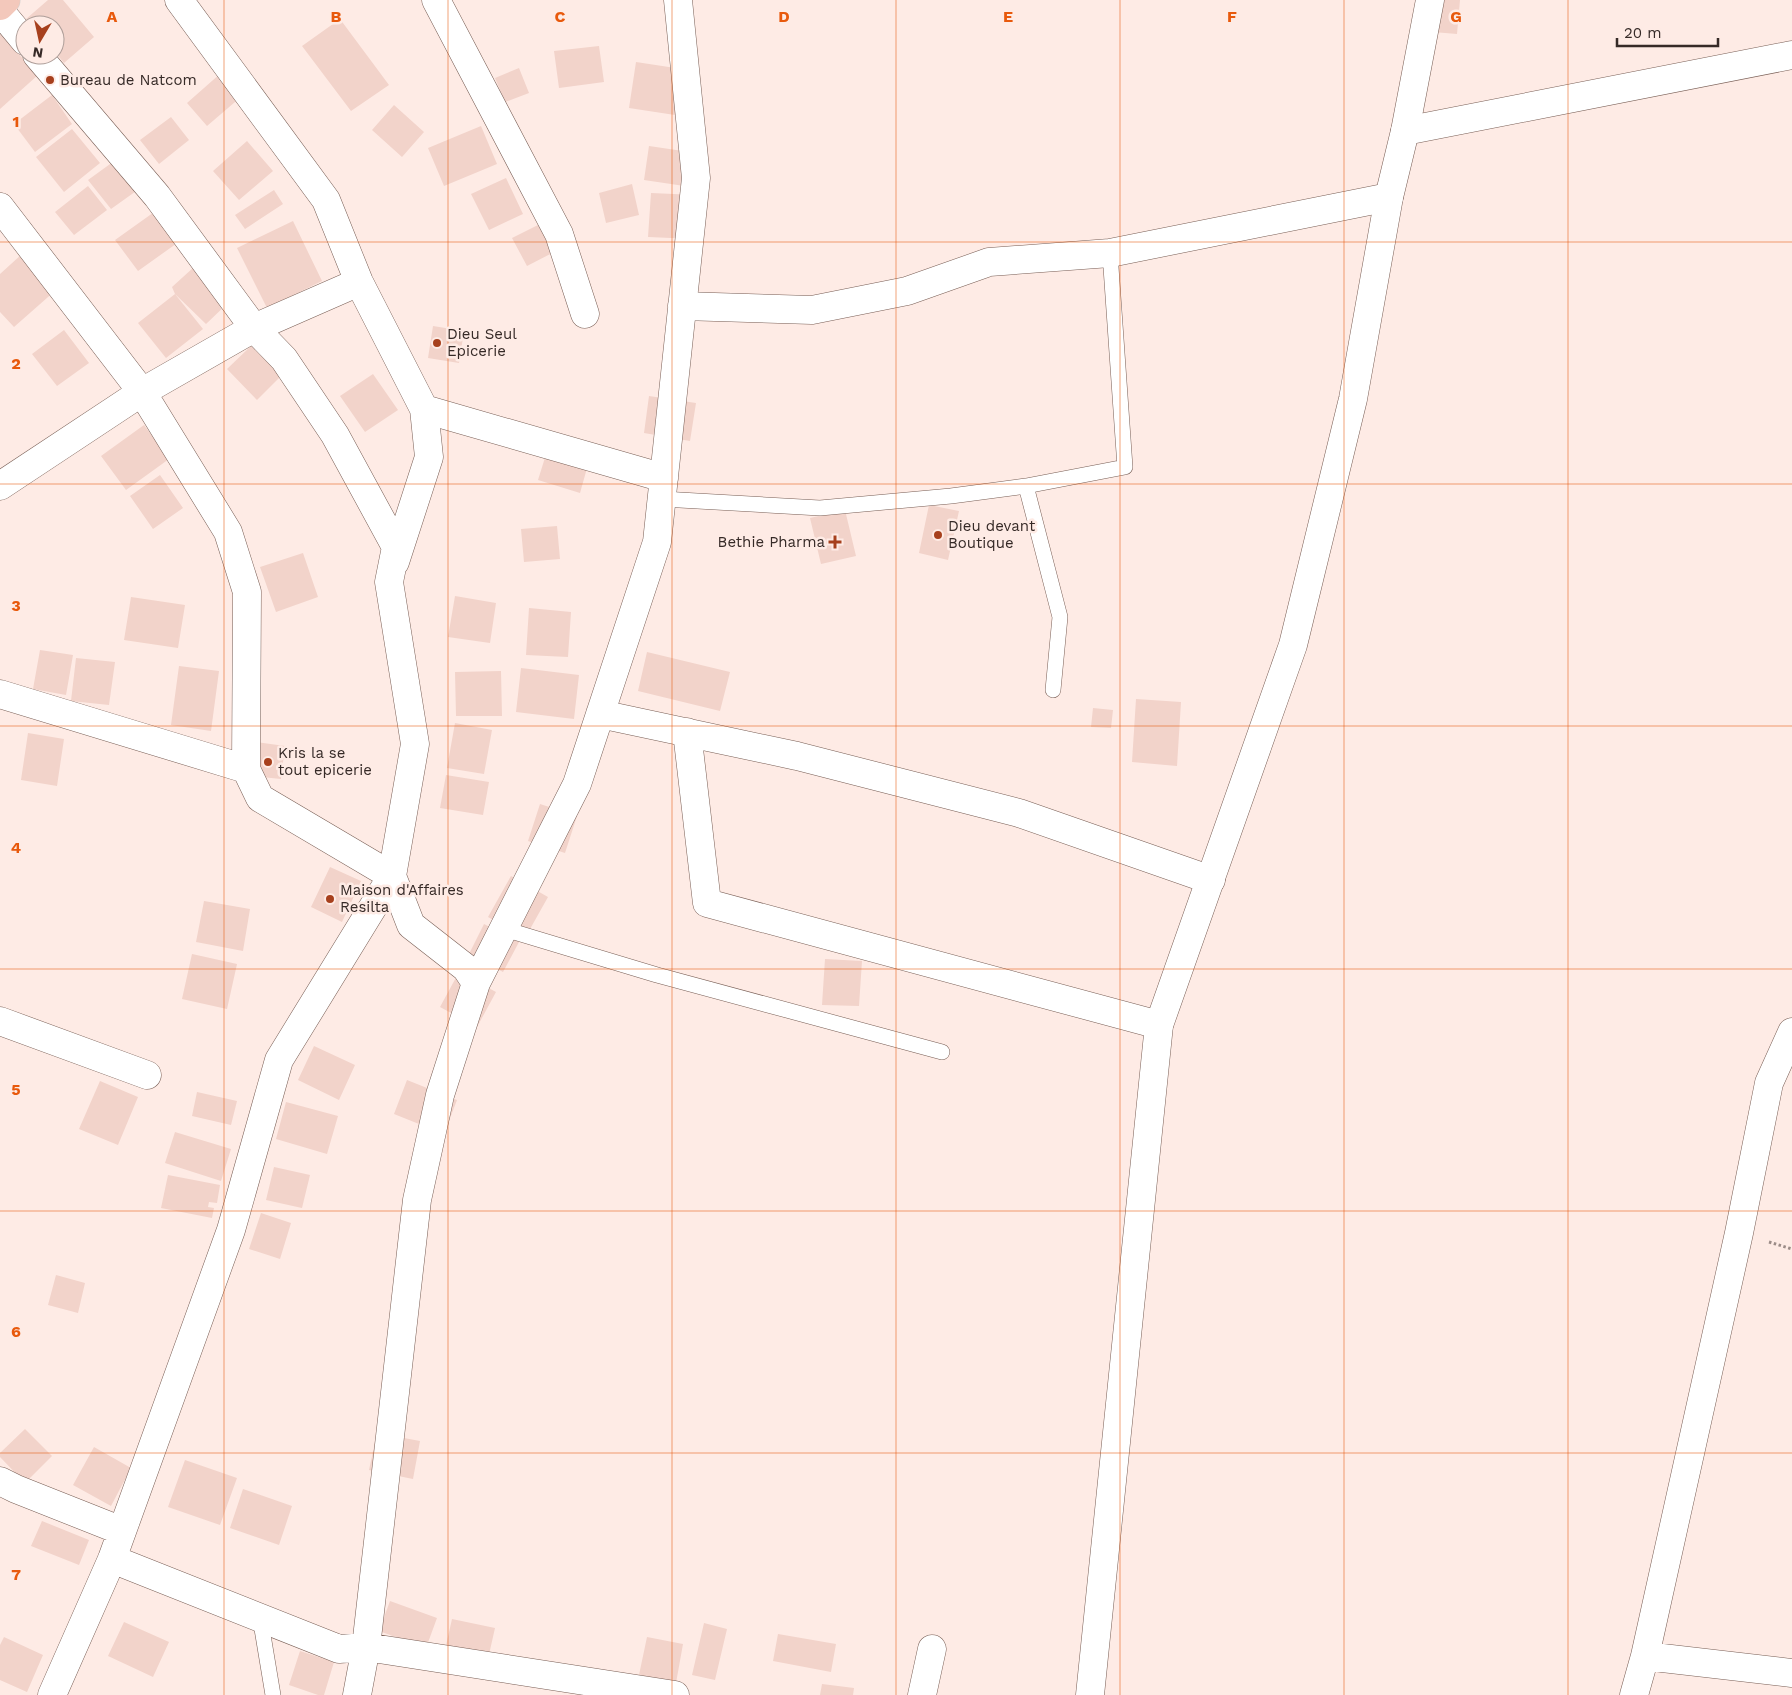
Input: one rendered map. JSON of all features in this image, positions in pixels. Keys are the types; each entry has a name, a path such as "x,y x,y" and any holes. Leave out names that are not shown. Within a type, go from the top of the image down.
{"main road":[{"path":"0,6 6,0"}],"street":[{"path":"179,0 326,200 360,282 424,409 429,456 389,582"},
{"path":"436,0 559,234 585,314"},
{"path":"357,1695 366,1647 417,1200 440,1095 476,983 577,784 657,542 696,178 678,0"},
{"path":"1090,1695 1158,1025 1293,645 1353,399 1389,197 1405,132 1430,0"},
{"path":"0,12 15,29"},
{"path":"1405,132 1792,55"},
{"path":"46,65 157,196 254,328 284,358 335,435 396,547 389,582 415,744 392,876 279,1060 231,1230 112,1559 52,1695"},
{"path":"682,306 812,310 907,291 989,262 1110,253 1389,197"},
{"path":"0,207 142,392 228,532 247,592 246,769 260,798 392,876 411,925 466,968 476,983"},
{"path":"0,486 142,392 254,328 360,282"},
{"path":"424,409 663,488"},
{"path":"0,694 246,769"},
{"path":"600,714 797,756 1019,813 1211,880"},
{"path":"687,732 707,903 1158,1025"},
{"path":"0,1021 147,1075"},
{"path":"1634,1695 1645,1656 1739,1233 1769,1083 1792,1032"},
{"path":"0,1481 122,1531"},
{"path":"112,1559 339,1648 366,1647 675,1695"},
{"path":"922,1695 932,1649"},
{"path":"1645,1656 1792,1673"}],"lane":[{"path":"663,488 820,508 951,496 1026,486 1125,467 1110,253"},
{"path":"1026,486 1060,617 1053,690"},
{"path":"504,929 657,976 942,1052"},
{"path":"260,1617 274,1695"}],"building":[{"path":"48,0 63,0 94,37 65,62 65,15 31,15"},
{"path":"1436,0 1460,0 1457,34 1433,32"},
{"path":"340,19 389,85 351,111 302,46"},
{"path":"0,34 15,50 15,65 29,65 38,75 0,109"},
{"path":"599,46 604,82 559,88 554,51"},
{"path":"636,62 695,71 688,117 629,108"},
{"path":"519,68 529,93 505,102 495,78"},
{"path":"221,73 242,96 207,126 187,103"},
{"path":"52,95 72,124 35,152 14,124"},
{"path":"394,105 424,132 402,157 372,130"},
{"path":"171,117 189,140 159,164 140,140"},
{"path":"481,126 497,164 444,186 428,148"},
{"path":"72,129 100,163 64,192 36,157"},
{"path":"247,141 273,171 239,200 213,171"},
{"path":"649,146 703,154 698,188 644,180"},
{"path":"117,159 139,189 111,209 88,180"},
{"path":"506,178 523,214 489,230 471,194"},
{"path":"632,184 639,215 606,223 599,193"},
{"path":"88,186 107,210 74,235 55,212"},
{"path":"274,190 283,204 245,229 235,215"},
{"path":"651,193 696,195 694,239 648,237"},
{"path":"157,210 180,241 138,271 115,240"},
{"path":"293,221 322,281 267,308 237,248"},
{"path":"546,221 560,249 527,266 512,238"},
{"path":"22,254 56,290 14,327 0,312 0,274"},
{"path":"194,267 228,303 206,324 175,294 172,287"},
{"path":"175,294 203,329 166,358 138,323"},
{"path":"433,326 464,331 459,363 428,358"},
{"path":"64,330 89,363 57,386 32,354"},
{"path":"251,346 281,376 257,400 227,369"},
{"path":"373,374 398,410 365,432 340,396"},
{"path":"649,396 696,403 690,441 644,433"},
{"path":"144,425 169,459 126,490 101,456"},
{"path":"548,448 589,461 580,493 538,480"},
{"path":"160,475 183,508 153,529 130,496"},
{"path":"929,505 959,511 948,560 919,553"},
{"path":"845,510 856,556 821,564 810,518"},
{"path":"557,526 560,559 524,562 521,529"},
{"path":"303,553 318,597 276,612 260,567"},
{"path":"455,596 496,603 490,643 448,637"},
{"path":"131,597 185,605 178,648 124,640"},
{"path":"529,608 571,612 568,657 526,655"},
{"path":"40,650 73,655 66,695 33,689"},
{"path":"647,652 730,672 720,711 638,691"},
{"path":"76,658 115,662 109,705 71,701"},
{"path":"179,666 219,671 211,731 171,725"},
{"path":"521,668 579,675 574,719 516,712"},
{"path":"501,671 502,716 456,716 455,672"},
{"path":"1136,699 1181,702 1177,766 1132,762"},
{"path":"1093,708 1113,710 1111,728 1091,727"},
{"path":"455,723 492,730 484,774 447,768"},
{"path":"28,733 64,739 57,786 21,780"},
{"path":"256,742 285,746 281,779 251,776"},
{"path":"446,775 489,782 483,815 440,808"},
{"path":"540,804 577,816 565,853 528,841"},
{"path":"330,867 361,881 342,922 311,907"},
{"path":"511,876 548,897 525,938 488,917"},
{"path":"204,901 250,909 243,951 196,942"},
{"path":"484,924 519,942 503,972 469,954"},
{"path":"192,954 237,964 227,1009 182,999"},
{"path":"825,959 862,961 859,1006 822,1005"},
{"path":"459,972 496,992 477,1027 440,1007"},
{"path":"314,1046 355,1065 339,1100 298,1080"},
{"path":"407,1080 457,1100 444,1134 394,1114"},
{"path":"100,1081 138,1097 118,1145 79,1129"},
{"path":"197,1092 237,1101 231,1125 192,1116"},
{"path":"286,1102 338,1116 327,1154 276,1139"},
{"path":"175,1132 231,1149 221,1181 165,1163"},
{"path":"274,1167 310,1175 302,1208 266,1200"},
{"path":"168,1175 220,1185 217,1203 209,1202 208,1207 214,1208 212,1218 161,1208"},
{"path":"261,1213 291,1223 280,1259 249,1249"},
{"path":"56,1275 85,1283 78,1313 48,1305"},
{"path":"25,1429 52,1456 25,1483 0,1457 0,1453"},
{"path":"377,1433 420,1441 413,1479 369,1470"},
{"path":"94,1447 131,1468 111,1506 73,1485"},
{"path":"185,1460 237,1478 220,1525 168,1507"},
{"path":"243,1489 292,1506 279,1545 230,1528"},
{"path":"42,1521 89,1540 79,1565 31,1546"},
{"path":"390,1601 437,1618 426,1648 379,1631"},
{"path":"452,1619 495,1628 488,1659 445,1650"},
{"path":"124,1622 169,1642 153,1677 108,1656"},
{"path":"704,1623 727,1629 715,1680 692,1675"},
{"path":"778,1634 836,1644 831,1672 773,1661"},
{"path":"4,1637 43,1655 27,1692 0,1680 0,1645"},
{"path":"647,1637 683,1644 676,1683 639,1675"},
{"path":"300,1651 334,1662 324,1695 318,1695 289,1685"},
{"path":"822,1684 854,1688 853,1695 820,1695"}],"place":[{"name":"Bureau de Natcom","path":"50,80"},
{"name":"Dieu Seul Epicerie","path":"437,343"},
{"name":"Dieu devant Boutique","path":"938,535"},
{"name":"Bethie Pharma","path":"835,542"},
{"name":"Kris la se tout epicerie","path":"268,762"},
{"name":"Maison d'Affaires Resilta","path":"330,899"}]}
